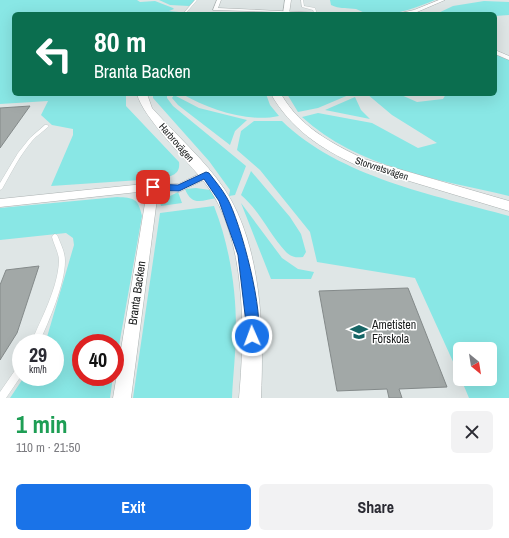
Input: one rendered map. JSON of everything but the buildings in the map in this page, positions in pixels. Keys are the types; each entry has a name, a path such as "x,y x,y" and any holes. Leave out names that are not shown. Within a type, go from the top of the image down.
{"street":[{"path":"213,12 219,0"},
{"path":"286,12 288,0"},
{"path":"409,12 442,0"},
{"path":"215,9 268,12"},
{"path":"497,53 509,58"},
{"name":"Harbrovägen","path":"142,96 148,109 206,175 224,200 243,255 251,307 253,350 250,398"},
{"name":"Storvretsvägen","path":"277,96 291,116 306,132 325,144 360,162 509,206"},
{"path":"0,202 153,187 179,188 206,175"},
{"name":"Branta Backen","path":"122,398 153,187"}],"lane":[{"path":"186,12 196,0"},
{"path":"302,0 303,7 314,9 316,12"},
{"path":"0,188 29,140 37,132 47,126"},
{"path":"39,334 56,286 62,259 55,237"},
{"path":"1,398 12,382"}],"shaded area":[{"path":"0,0 155,1 174,9 169,11 179,12 12,12 12,96 126,96 126,106 179,162 178,171 172,175 155,179 51,186 73,135 73,129 52,125 41,115 48,101 0,104"},
{"path":"159,0 195,0 189,6 170,5"},
{"path":"330,0 435,0 401,12 363,12 356,9 331,5"},
{"path":"484,1 509,2 509,15 497,16 497,12 440,12 453,6"},
{"path":"497,55 509,60 509,196 427,177 373,160 324,134 302,117 318,113 372,123 418,148 437,143 392,115 369,96 404,96 417,102 443,99 445,96 497,96"},
{"path":"153,96 167,96 173,106 246,166 235,195 229,196 230,190 209,161 153,98"},
{"path":"176,96 199,108 247,120 235,131 230,145 178,105 172,98"},
{"path":"186,96 267,96 270,105 279,116 254,118 241,116 204,105"},
{"path":"288,96 346,96 318,108 298,112"},
{"path":"355,97 361,110 370,119 325,110"},
{"path":"254,121 282,121 305,140 331,157 359,170 389,182 509,216 509,398 469,398 464,386 497,386 497,342 453,342 453,362 415,278 317,262 310,232 260,170 237,150 241,131"},
{"path":"251,171 290,217 301,234 306,252 303,257 294,257 286,252 274,238 254,208 241,195"},
{"path":"196,188 210,190 218,198 202,201 194,200 188,195 185,189"},
{"path":"178,192 182,203 161,206 160,203 164,199"},
{"path":"117,197 128,198 137,202 142,216 121,334 72,334 72,386 112,386 110,398 10,398 18,386 64,386 64,334 48,334 74,245 73,238 66,233 0,240 0,208"},
{"path":"241,203 282,258 298,269 314,272 311,279 271,279"},
{"path":"214,206 228,250 235,297 236,337 232,398 133,398 160,213"}],"place":[{"name":"Ametisten Förskola","path":"359,332"}],"route":[{"path":"153,187 179,188 206,175 224,200 243,255 251,307 252,336"}]}
